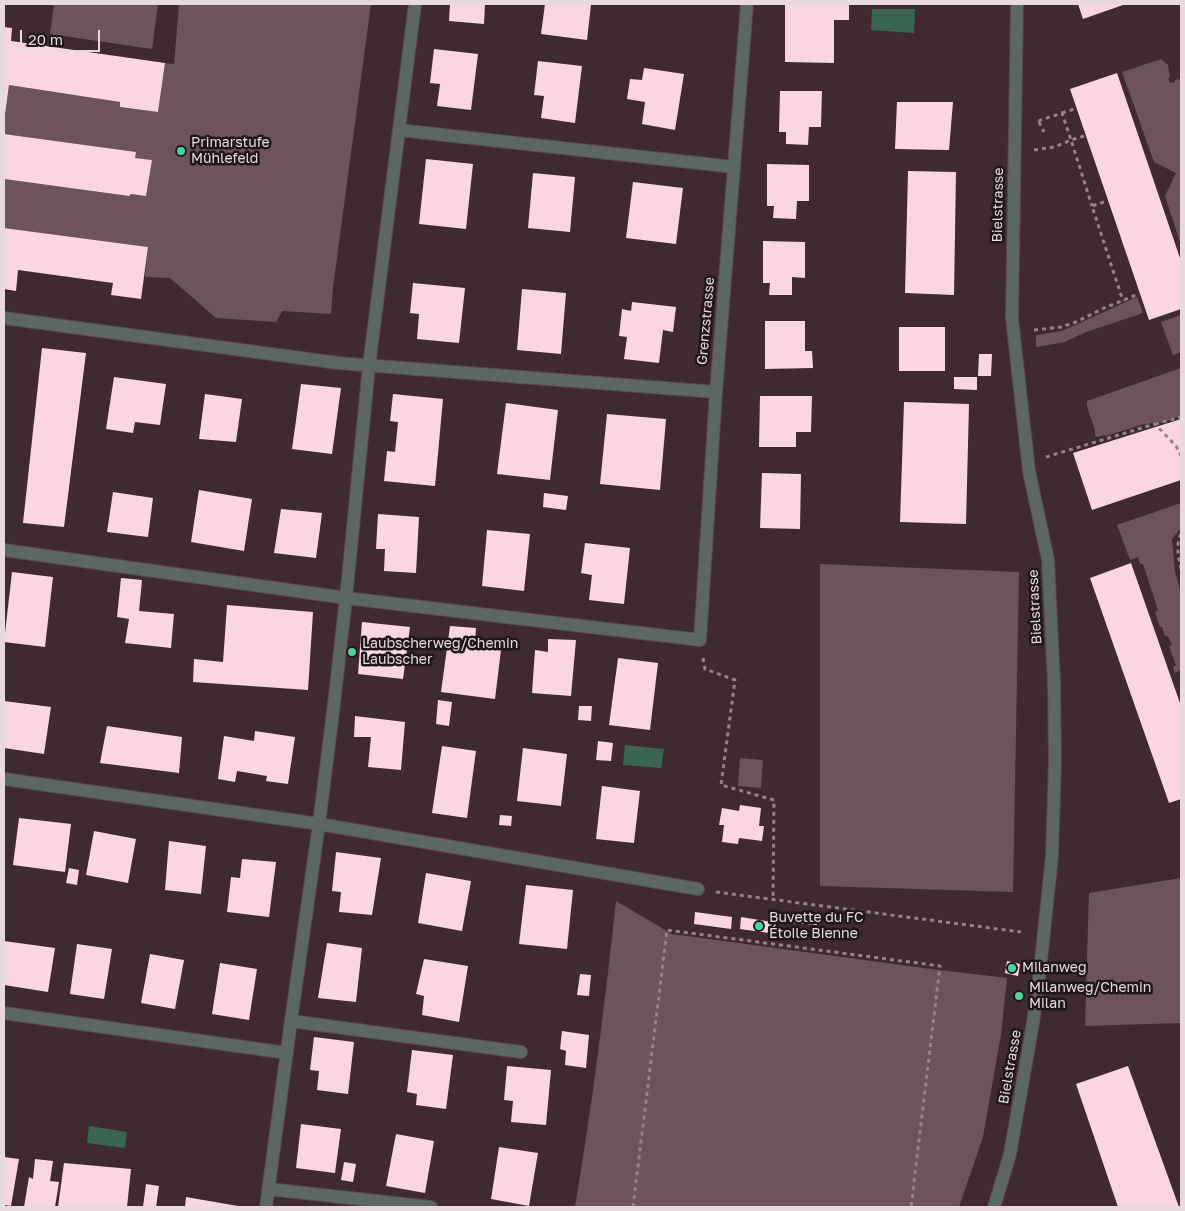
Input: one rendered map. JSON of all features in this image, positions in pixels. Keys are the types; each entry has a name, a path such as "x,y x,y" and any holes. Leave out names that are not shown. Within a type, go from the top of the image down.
{"street":[{"path":"266,1207 290,1020 319,824 346,598 369,366 415,4"},
{"name":"Grenzstrasse","path":"700,640 716,392 747,4"},
{"name":"Bielstrasse","path":"994,1207 1010,1154 1034,1016 1052,856 1055,761 1054,684 1048,560 1029,471 1012,318 1016,4"},
{"path":"400,130 734,167"},
{"path":"4,318 338,363 716,392"},
{"path":"4,550 346,598 700,640"},
{"path":"4,779 319,824 698,889"},
{"path":"4,1013 286,1053"},
{"path":"290,1020 521,1052"},
{"path":"268,1190 376,1204 431,1207"}],"path":[{"path":"1044,132 1037,122 1074,108"},
{"path":"1062,113 1123,301"},
{"path":"1034,150 1054,147 1084,136"},
{"path":"1092,206 1104,202"},
{"path":"1040,329 1061,327 1076,322 1136,295"},
{"path":"1044,458 1181,417"},
{"path":"1155,424 1176,446 1181,456"},
{"path":"1181,534 1178,554 1181,569"},
{"path":"700,640 705,669 734,680 721,785 774,800 773,899"},
{"path":"698,889 1021,932"},
{"path":"633,1207 667,930 940,966 911,1207"}],"shaded area":[{"path":"54,4 158,4 152,49 50,34"},
{"name":"Primarstufe Mühlefeld","path":"179,4 371,4 331,314 282,311 276,322 216,318 170,278 145,277 148,247 4,228 4,179 129,196 131,194 146,196 151,160 135,158 135,152 4,134 9,85 120,102 120,107 158,112 165,63 174,64"},
{"path":"872,9 915,9 914,33 871,30"},
{"path":"1161,59 1168,65 1170,83 1181,79 1181,245 1165,196 1176,173 1154,162 1122,72"},
{"path":"1137,297 1143,313 1086,332 1065,342 1036,347 1036,335 1062,331"},
{"path":"1181,315 1181,352 1173,355 1161,322"},
{"path":"1181,368 1181,416 1160,423 1158,421 1144,424 1106,436 1095,436 1087,401"},
{"path":"1181,503 1181,528 1172,539 1175,572 1181,593 1181,670 1175,673 1173,667 1176,665 1169,646 1172,645 1168,636 1165,636 1162,627 1160,627 1155,612 1158,610 1143,564 1140,564 1138,557 1130,560 1117,525"},
{"path":"820,564 1019,572 1013,892 820,886"},
{"path":"625,745 664,749 661,768 623,765"},
{"path":"740,758 763,760 761,788 738,786"},
{"path":"1181,878 1181,1023 1085,1026 1089,893"},
{"path":"616,901 672,934 1007,978 1001,1035 983,1137 959,1207 575,1207 598,1055"},
{"path":"89,1126 127,1132 125,1148 87,1143"}],"building":[{"path":"450,4 485,4 484,24 449,21"},
{"path":"545,4 591,4 587,40 541,34"},
{"path":"1078,4 1126,4 1083,19"},
{"path":"785,5 849,5 849,20 834,20 834,63 785,62"},
{"path":"4,27 12,28 11,41 165,63 158,112 120,107 120,102 9,85 4,115"},
{"path":"434,49 478,54 471,110 437,106 440,84 430,83"},
{"path":"538,61 582,66 575,123 541,118 544,96 534,95"},
{"path":"644,68 684,74 675,130 642,124 645,102 627,99 630,79 642,80"},
{"path":"1117,73 1181,261 1181,309 1149,320 1070,89"},
{"path":"780,91 822,91 821,127 809,127 808,145 786,144 786,132 779,132"},
{"path":"897,102 953,102 949,150 895,149"},
{"path":"4,134 136,152 135,158 152,160 146,196 131,194 129,196 4,179"},
{"path":"426,159 473,164 466,229 419,224"},
{"path":"767,164 809,165 809,201 797,201 796,219 773,218 774,206 767,206"},
{"path":"908,171 956,172 954,295 905,293"},
{"path":"533,173 575,177 570,232 528,228"},
{"path":"633,182 683,188 676,244 626,238"},
{"path":"4,228 148,247 141,299 111,295 113,283 18,270 16,291 4,289"},
{"path":"763,241 805,242 805,278 792,277 792,295 769,295 770,283 763,283"},
{"path":"413,283 465,288 459,343 417,339 419,314 410,313"},
{"path":"522,289 566,293 561,354 517,350"},
{"path":"632,302 676,307 673,332 663,330 659,363 624,359 627,337 619,336 622,309 631,311"},
{"path":"765,321 805,321 805,351 812,351 813,368 765,369"},
{"path":"899,327 945,327 945,371 899,371"},
{"path":"42,348 86,353 64,527 23,523"},
{"path":"979,354 992,354 991,376 978,376"},
{"path":"114,377 166,384 160,425 135,422 133,433 106,429"},
{"path":"954,377 977,377 977,390 954,389"},
{"path":"301,384 341,388 332,454 292,449"},
{"path":"205,394 242,399 236,442 199,439"},
{"path":"393,394 443,399 435,486 384,481 387,451 395,452 398,422 390,421"},
{"path":"760,396 812,396 811,432 796,432 796,447 759,447"},
{"path":"904,402 969,404 966,524 900,522"},
{"path":"506,403 558,410 550,480 497,474"},
{"path":"607,414 666,419 660,490 600,484"},
{"path":"1181,419 1181,480 1092,510 1073,453"},
{"path":"762,473 801,474 800,529 760,528"},
{"path":"199,490 252,499 244,551 191,542"},
{"path":"113,492 153,498 148,537 107,532"},
{"path":"544,493 568,496 566,510 543,507"},
{"path":"281,509 322,513 316,558 274,553"},
{"path":"378,514 419,517 416,573 384,571 385,549 376,549"},
{"path":"487,530 530,534 524,591 482,586"},
{"path":"585,543 630,548 624,604 589,600 592,575 581,573"},
{"path":"1131,563 1181,706 1181,799 1169,803 1090,578"},
{"path":"12,572 53,577 45,647 4,642"},
{"path":"121,578 142,580 139,611 174,614 171,648 125,643 129,619 117,617"},
{"path":"227,605 313,612 308,690 193,682 194,659 223,662"},
{"path":"362,622 410,627 403,679 358,674"},
{"path":"450,626 476,628 475,640 502,642 495,699 441,692"},
{"path":"548,639 576,640 571,696 532,693 535,650 548,652"},
{"path":"618,658 658,663 650,730 609,725"},
{"path":"438,700 452,702 449,726 436,724"},
{"path":"4,701 51,707 44,754 4,748"},
{"path":"579,706 592,706 591,721 578,720"},
{"path":"355,716 405,722 401,770 368,767 371,737 354,737"},
{"path":"107,726 182,737 179,773 100,763"},
{"path":"255,731 295,737 288,784 266,781 267,776 237,771 235,782 218,779 224,736 254,741"},
{"path":"598,741 613,743 611,761 596,760"},
{"path":"442,746 476,751 467,818 432,813"},
{"path":"523,748 567,754 561,806 517,801"},
{"path":"602,786 640,791 634,843 596,839"},
{"path":"740,805 761,808 759,826 764,826 762,841 739,838 738,844 722,842 724,825 719,825 722,808 739,811"},
{"path":"500,815 512,816 511,826 499,825"},
{"path":"19,818 71,824 65,872 13,865"},
{"path":"94,831 136,839 128,883 86,875"},
{"path":"169,841 206,846 201,894 165,890"},
{"path":"336,852 381,858 372,915 339,912 341,892 332,891"},
{"path":"242,859 276,862 269,917 227,912 231,877 240,878"},
{"path":"69,868 79,870 77,885 66,883"},
{"path":"426,873 471,881 462,931 418,923"},
{"path":"526,885 573,890 567,949 519,944"},
{"path":"695,912 732,917 731,929 694,924"},
{"path":"793,914 818,916 817,925 792,923"},
{"name":"Buvette du FC Étoile Bienne","path":"741,917 778,923 776,934 740,929"},
{"path":"4,941 55,948 48,992 4,985"},
{"path":"327,943 362,948 356,1002 318,998"},
{"path":"77,944 112,949 104,999 70,994"},
{"path":"150,954 184,960 175,1009 141,1003"},
{"path":"424,959 468,966 459,1022 422,1015 424,996 416,994"},
{"name":"Milanweg","path":"1007,961 1020,964 1018,976 1005,973"},
{"path":"220,963 257,969 249,1020 212,1014"},
{"path":"580,974 591,975 589,996 577,995"},
{"path":"562,1031 589,1035 586,1068 565,1065 566,1051 560,1049"},
{"path":"314,1037 354,1042 348,1094 317,1090 319,1071 310,1070"},
{"path":"412,1050 453,1055 446,1109 416,1105 417,1094 407,1092"},
{"path":"507,1066 551,1070 546,1125 511,1122 513,1101 504,1100"},
{"path":"1128,1066 1179,1207 1118,1207 1076,1084"},
{"path":"301,1124 341,1129 335,1173 296,1168"},
{"path":"396,1134 434,1141 425,1193 386,1186"},
{"path":"499,1147 538,1153 529,1206 491,1199"},
{"path":"4,1157 19,1159 11,1206 4,1205"},
{"path":"35,1159 53,1161 50,1181 59,1182 55,1207 24,1207 29,1177 33,1179"},
{"path":"344,1162 356,1164 353,1182 341,1180"},
{"path":"64,1163 131,1169 127,1207 58,1207"},
{"path":"146,1184 159,1186 156,1207 143,1207"},
{"path":"186,1197 238,1206 238,1207 185,1207"}],"place":[{"name":"Primarstufe Mühlefeld","path":"181,151"},
{"name":"Laubscherweg/Chemin Laubscher","path":"352,652"},
{"name":"Buvette du FC Étoile Bienne","path":"759,926"},
{"name":"Milanweg","path":"1012,968"},
{"name":"Milanweg/Chemin Milan","path":"1019,996"}]}
